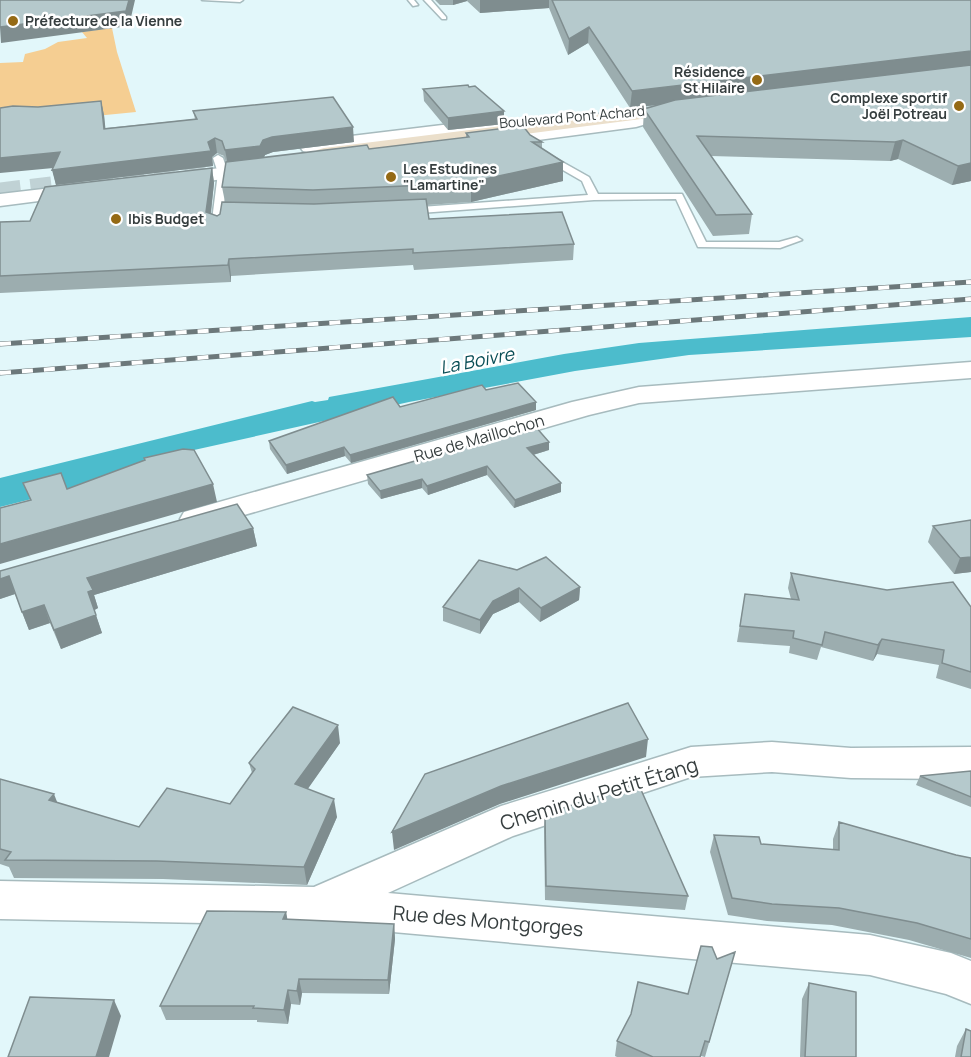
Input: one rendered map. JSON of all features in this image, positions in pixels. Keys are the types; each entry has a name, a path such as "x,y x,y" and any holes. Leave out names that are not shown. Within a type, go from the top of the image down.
{"main road":[{"name":"Boulevard Pont Achard","path":"678,109 707,106"}],"street":[{"name":"Boulevard Pont Achard","path":"288,158 529,142 636,122 678,109"},
{"name":"Boulevard Pont Achard","path":"153,173 288,158 617,110 678,109"},
{"path":"0,183 97,180 0,200"},
{"name":"Rue de Maillochon","path":"165,528 582,408 639,394 971,370"},
{"name":"Chemin du Petit Étang","path":"315,906 501,823 691,762 772,757 851,763 951,764 971,762"},
{"name":"Rue des Montgorges","path":"0,900 315,906 870,955 951,974 971,983"}],"lane":[{"path":"205,0 240,0"},
{"path":"427,0 444,18"},
{"path":"529,142 586,179 594,197"},
{"path":"216,228 224,213 221,166"},
{"path":"390,212 473,208 594,197 679,196 702,245 780,245 797,240"}],"shaded area":[{"path":"112,28 136,112 75,118 0,119 0,63 23,62 25,54 45,49 58,42 87,38 82,32"}],"water":[{"name":"La Boivre","path":"971,317 971,337 689,355 575,371 409,402 185,452 75,488 0,507 0,478 312,401 328,400 329,397 564,354 639,343"}],"building":[{"name":"Préfecture de la Vienne","path":"0,0 129,0 126,11 0,27"},
{"path":"552,0 971,0 971,51 632,91 589,27 569,39"},
{"path":"971,65 971,163 958,166 903,140 895,142 697,136 752,214 716,215 644,109 675,100"},
{"path":"468,85 469,87 475,86 504,111 448,118 423,89"},
{"path":"333,97 353,127 272,137 263,140 260,146 225,150 222,141 215,138 208,142 211,151 52,170 60,152 0,158 0,108 101,101 104,129 197,119 193,111"},
{"path":"523,126 530,135 542,142 532,142 563,162 471,182 451,184 313,190 222,187 226,162 367,145 369,149 469,137 466,133"},
{"path":"212,168 206,212 217,216 220,214 222,202 314,204 426,199 429,219 562,212 574,244 413,253 413,249 229,259 228,265 0,276 0,222 30,221 45,187"},
{"path":"518,383 536,402 350,455 344,447 286,465 269,441 393,397 400,407 482,385 486,390"},
{"path":"535,426 549,442 527,448 561,483 515,500 487,466 427,486 422,479 380,491 367,475"},
{"path":"183,449 194,450 213,484 0,544 0,508 31,500 23,483 61,473 67,489 145,460 144,458"},
{"path":"237,504 253,528 87,578 93,590 88,592 96,615 54,630 44,605 22,612 9,576 0,579 0,571"},
{"path":"971,520 971,557 960,558 933,526"},
{"path":"546,557 580,587 541,608 519,588 493,601 480,620 443,607 479,560 517,570"},
{"path":"791,573 887,590 953,582 971,607 971,672 942,663 944,650 882,639 878,645 825,632 822,645 793,638 794,631 740,626 745,594 799,600"},
{"path":"628,703 648,739 501,786 392,832 425,774"},
{"path":"293,707 338,725 295,784 334,799 304,867 157,861 5,860 11,852 0,849 0,779 54,794 49,800 139,827 167,788 230,804 255,769 249,763"},
{"path":"971,771 971,797 920,776"},
{"path":"638,783 688,896 546,886 545,814"},
{"path":"839,822 971,858 971,939 917,923 839,908 772,904 732,898 714,835 759,837 761,844 839,850"},
{"path":"207,911 286,912 283,919 394,924 388,980 299,979 297,991 288,990 284,1010 253,1008 254,1006 160,1006"},
{"path":"701,946 712,947 717,959 735,952 709,1042 705,1041 700,1057 653,1057 617,1041 631,1014 638,982 688,994"},
{"path":"809,983 856,992 856,1057 805,1057"},
{"path":"30,997 114,1000 96,1057 8,1057"},
{"path":"966,1029 971,1031 971,1057 961,1057"}],"tunnel":[{"path":"0,193 260,162"}],"railway":[{"path":"0,344 971,282"},
{"path":"0,373 971,299"}],"place":[{"name":"Préfecture de la Vienne","path":"13,21"},
{"name":"Résidence St Hilaire","path":"757,80"},
{"name":"Complexe sportif Joël Potreau","path":"959,106"},
{"name":"Les Estudines \"Lamartine\"","path":"391,177"},
{"name":"Ibis Budget","path":"116,219"}]}
